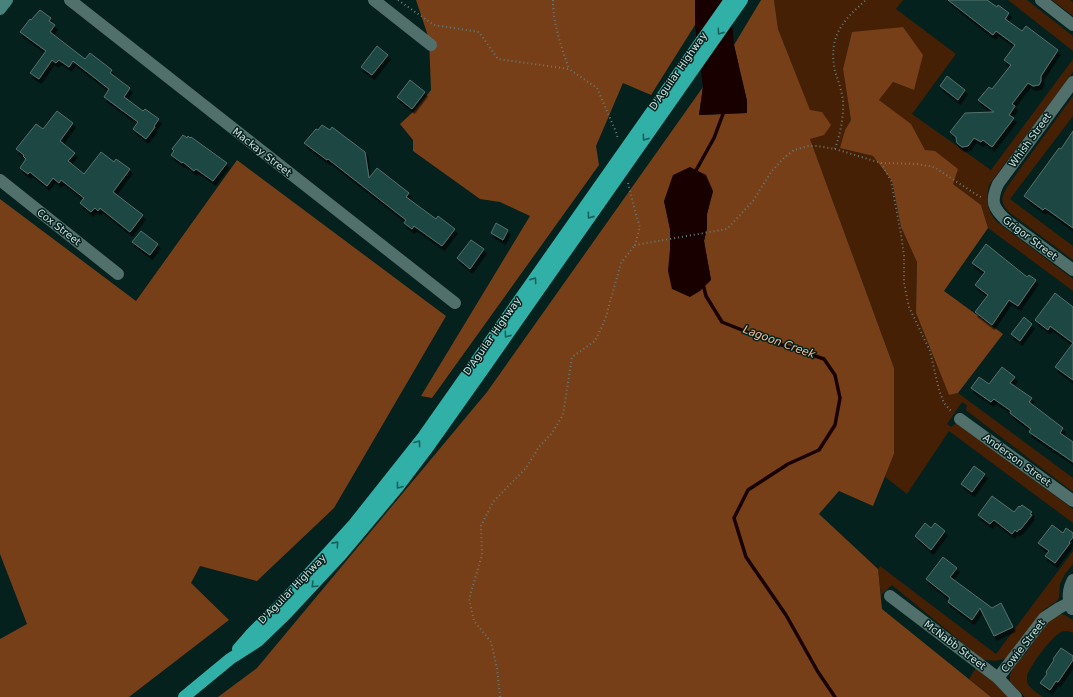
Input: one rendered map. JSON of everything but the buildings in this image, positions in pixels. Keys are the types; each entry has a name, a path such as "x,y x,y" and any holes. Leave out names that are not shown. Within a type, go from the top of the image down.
{"highway":[{"name":"D'Aguilar Highway","path":"230,659 252,633 284,601 354,524 389,482 423,437 730,0"},
{"name":"D'Aguilar Highway","path":"184,697 230,659 258,641 341,555 398,487 426,450 742,0"}],"street":[{"path":"0,9 7,0"},
{"name":"Mackay Street","path":"70,0 455,303"},
{"path":"374,0 431,45"},
{"path":"1041,0 1073,25"},
{"name":"Whish Street","path":"993,202 994,192 998,184 1073,82"},
{"name":"Cox Street","path":"0,180 118,274"},
{"name":"Grigor Street","path":"993,202 999,213 1007,220 1073,270"},
{"name":"Anderson Street","path":"960,419 1073,501"},
{"name":"Cowie Street","path":"998,678 1044,618 1058,608 1071,607 1069,590 1073,580"},
{"name":"McNabb Street","path":"890,596 998,678 1016,697"}],"path":[{"path":"399,0 434,26 480,32 498,59 569,69 597,88 618,140"},
{"path":"553,0 553,14 556,27 569,69"},
{"path":"835,149 842,123 843,101 832,56 834,43 839,30 847,18 866,0"},
{"path":"635,245 727,229 753,201 771,172 784,158 794,150 808,146 835,149 881,163 917,164 934,167 977,195 993,202"},
{"path":"881,163 891,181 902,234 904,283 909,307 930,351 939,390 944,403 960,419"},
{"path":"500,697 497,668 491,642 474,621 469,599 482,555 481,526 493,502 526,468 539,447 552,433 563,415 572,357 595,341 604,320 621,263 635,245 640,227 634,211 628,182"}],"shaded area":[{"path":"416,0 695,0 695,25 651,95 623,83 596,146 599,165 432,398 421,396 530,216 500,202 480,199 413,151 413,140 400,124 414,111 431,90 429,39"},
{"path":"695,0 730,0 734,45 747,101 747,113 699,115 703,87 695,25"},
{"path":"761,0 774,0 778,29 810,110 822,112 831,125 824,135 810,139 894,368 894,454 873,506 839,491 819,514 878,569 882,609 991,697 218,697 257,668 487,392 703,87 699,115 747,113 747,101 734,45","holes":["713,191 707,214 707,228 704,241 711,280 670,249 670,229 664,201"]},
{"path":"774,0 903,0 896,9 956,54 912,114 991,170 1073,59 1073,72 989,185 987,201 989,209 997,222 1073,279 1073,291 988,228 981,205 953,184 925,150 911,125 879,100 893,82 914,90 903,27 852,33 843,69 851,120 845,130 841,148 873,156 892,181 901,227 917,262 916,313 949,394 958,393 1073,478 1073,492 967,411 967,405 962,402 947,424 951,427 956,423 1073,509 1073,523 949,431 907,494 885,477 894,454 894,368 810,139 822,112 810,111 778,29"},
{"path":"1008,0 1027,0 1073,36 1073,51"},
{"path":"1052,0 1070,0 1073,2 1073,16"},
{"path":"903,27 923,55 914,90 893,82 879,100 911,124 925,150 935,151 958,169 953,184 981,205 988,228 944,291 1003,334 958,393 949,395 916,313 917,262 901,227 892,181 873,156 840,148 845,130 851,120 843,69 852,32"},
{"path":"1073,96 1073,116 1010,199 1073,246 1073,260 1009,212 1002,200 1007,187"},
{"path":"237,160 446,316 334,508 257,581 200,566 191,583 229,620 129,697 0,697 0,639 27,624 0,554 0,199 136,301"},
{"path":"690,167 706,175 713,191 707,214 707,228 704,241 711,280 700,291 690,297 672,289 668,271 670,229 664,201 673,175"},
{"path":"1073,551 1073,564 1065,574 1060,584 1059,597 1057,601 1045,609 1008,657 1002,660 992,661 982,659 892,585 881,595 878,569 880,566 996,654"},
{"path":"1061,614 1073,620 1073,633 1064,631 1057,634 1032,666 1027,676 1028,684 1043,697 1025,697 1010,682 1010,675 1014,666 1025,654 1049,621"},
{"path":"977,666 1011,697 991,697 969,679"}],"waterway":[{"name":"Lagoon Creek","path":"694,174 714,138 723,111"},
{"name":"Lagoon Creek","path":"703,284 706,296 722,322 767,340 824,359 835,375 840,398 835,425 819,450 788,464 748,490 734,518 746,557 786,615 818,672 835,697"}]}
